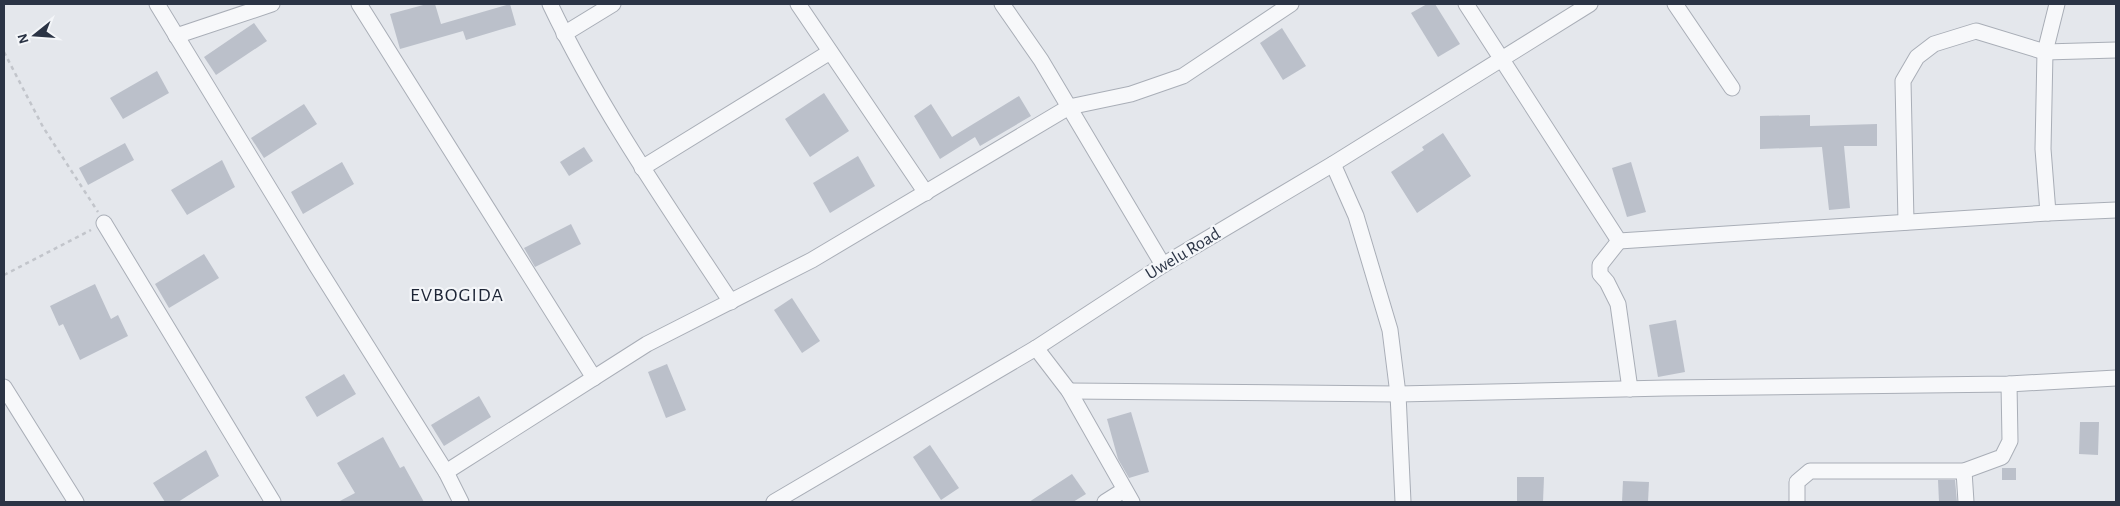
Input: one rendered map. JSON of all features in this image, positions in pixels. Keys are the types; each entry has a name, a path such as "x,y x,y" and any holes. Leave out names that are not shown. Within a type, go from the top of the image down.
{"street":[{"path":"157,4 446,472 461,502"},
{"path":"176,36 272,4"},
{"path":"360,4 594,378"},
{"path":"550,4 564,34 642,168 731,302"},
{"path":"564,34 613,4"},
{"path":"798,4 926,192"},
{"path":"1002,4 1041,60 1163,265"},
{"path":"446,472 647,344 812,260 1069,107 1131,94 1182,76 1291,4"},
{"path":"1466,4 1619,241"},
{"name":"Uwelu Road","path":"774,502 1036,348 1163,265 1333,164 1590,4"},
{"path":"1674,4 1732,88"},
{"path":"2048,213 2043,148 2045,52 2056,4"},
{"path":"1906,222 1903,81 1917,57 1934,44 1976,31 2045,52 2116,50"},
{"path":"642,168 830,52"},
{"path":"1333,164 1356,216 1390,330 1398,394 1403,502"},
{"path":"1630,389 1618,304 1607,282 1600,274 1600,264 1619,241 2116,210"},
{"path":"104,223 274,502"},
{"path":"1036,348 1069,391 1128,496 1105,502"},
{"path":"1069,391 1398,394 2009,384 2116,378"},
{"path":"1797,502 1797,482 1810,472 1964,471 2002,457 2010,441 2009,384"},
{"path":"4,387 76,502"},
{"path":"1964,471 1966,502"}],"path":[{"path":"4,52 43,127 104,223 4,275"}],"building":[{"path":"427,4 435,4 441,24 510,4 516,25 466,40 463,31 400,49 390,14"},
{"path":"1427,4 1435,4 1460,44 1438,57 1411,13"},
{"path":"254,23 267,41 216,75 204,57"},
{"path":"1282,28 1306,66 1283,80 1260,43"},
{"path":"157,71 169,93 123,119 110,98"},
{"path":"824,93 849,131 810,157 785,119"},
{"path":"1019,96 1031,116 980,146 975,137 940,159 914,116 931,104 952,137"},
{"path":"304,104 317,124 264,158 251,138"},
{"path":"1810,115 1810,126 1877,124 1877,146 1844,146 1850,208 1829,210 1822,147 1760,149 1760,116"},
{"path":"1443,133 1471,176 1417,213 1391,172 1424,150 1422,147"},
{"path":"125,143 134,160 88,185 79,168"},
{"path":"584,147 593,161 569,176 560,162"},
{"path":"858,156 875,186 830,213 813,183"},
{"path":"222,160 235,187 187,215 171,190"},
{"path":"342,162 354,184 303,214 291,192"},
{"path":"1631,162 1646,212 1627,217 1612,168"},
{"path":"571,224 581,244 535,267 524,248"},
{"path":"204,254 219,278 169,308 155,284"},
{"path":"95,284 111,319 118,315 128,336 80,360 63,324 59,326 50,306"},
{"path":"792,298 820,341 802,353 774,310"},
{"path":"1676,320 1685,372 1658,377 1649,325"},
{"path":"667,364 686,410 666,418 648,372"},
{"path":"344,374 356,394 317,417 305,397"},
{"path":"479,396 491,417 444,446 431,425"},
{"path":"1131,412 1149,472 1129,478 1118,459 1107,419"},
{"path":"2080,422 2099,422 2098,455 2079,454"},
{"path":"383,437 400,468 404,466 424,502 338,502 355,493 337,463"},
{"path":"930,445 959,488 941,500 913,457"},
{"path":"206,450 219,476 178,502 165,502 153,483"},
{"path":"2002,468 2016,468 2016,480 2002,480"},
{"path":"1072,474 1086,494 1073,502 1029,502"},
{"path":"1517,477 1544,477 1543,502 1517,502"},
{"path":"1938,480 1955,480 1957,502 1939,502"},
{"path":"1623,481 1649,482 1648,502 1622,502"}],"district":[{"name":"EVBOGIDA","path":"457,295"}]}
